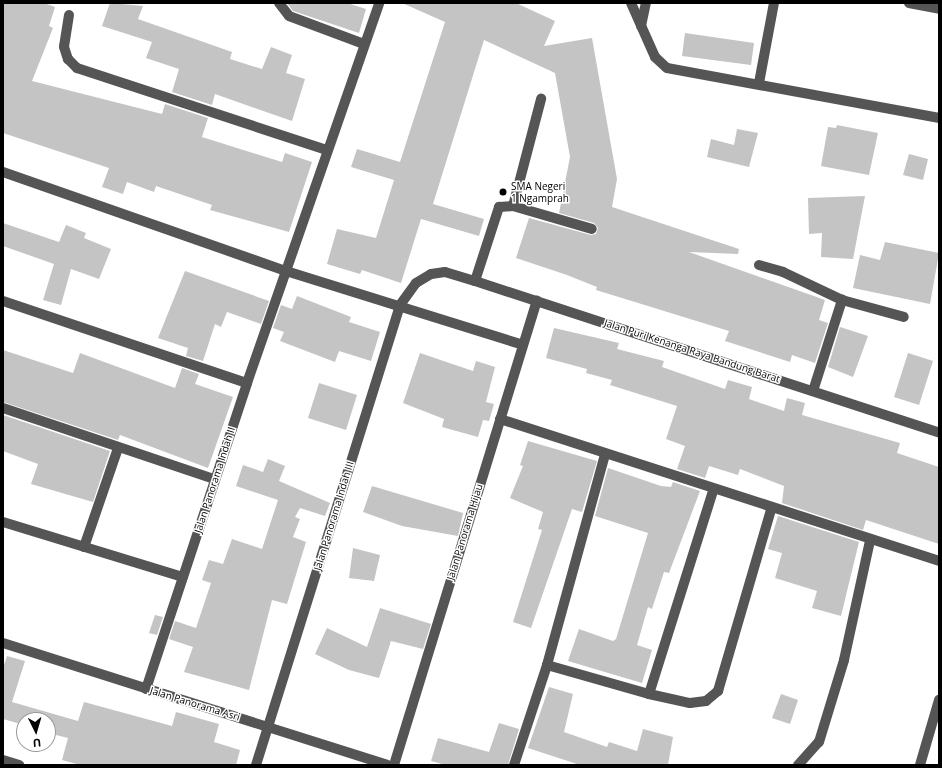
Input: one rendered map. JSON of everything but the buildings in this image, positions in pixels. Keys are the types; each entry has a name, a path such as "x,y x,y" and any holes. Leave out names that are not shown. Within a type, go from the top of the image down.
{"street":[{"path":"280,3 289,16 364,44"},
{"name":"Jalan Panorama Indah II","path":"146,689 214,479 326,150 379,3"},
{"path":"631,3 655,58 667,68 690,75 759,83 939,118"},
{"path":"641,26 646,3"},
{"path":"759,83 774,3"},
{"path":"909,3 939,9"},
{"path":"69,14 64,47 68,59 77,68 326,150"},
{"path":"513,206 541,99"},
{"path":"3,172 286,271 400,305 523,345"},
{"path":"475,281 496,212 499,207 513,206 592,229"},
{"path":"758,264 783,272 842,300 904,317"},
{"name":"Jalan Puri Kenanga Raya Bandung Barat","path":"445,272 537,300 939,433"},
{"name":"Jalan Panorama Indah III","path":"256,765 400,305 416,283 431,274 445,272"},
{"name":"Jalan Panorama Hijau","path":"394,765 537,300"},
{"path":"813,391 842,300"},
{"path":"3,301 247,383"},
{"path":"3,408 118,448 214,479"},
{"path":"500,419 771,510 939,561"},
{"path":"84,547 118,448"},
{"path":"514,765 547,666 605,455"},
{"path":"649,694 713,491"},
{"path":"547,666 649,694 690,703 706,701 718,691 771,510"},
{"path":"3,522 182,577"},
{"path":"798,765 819,742 844,660 870,541"},
{"name":"Jalan Panorama Asri","path":"3,643 387,765"},
{"path":"920,765 939,700"},
{"path":"3,760 19,765"}],"place":[{"name":"SMA Negeri 1 Ngamprah","path":"503,192"}]}
